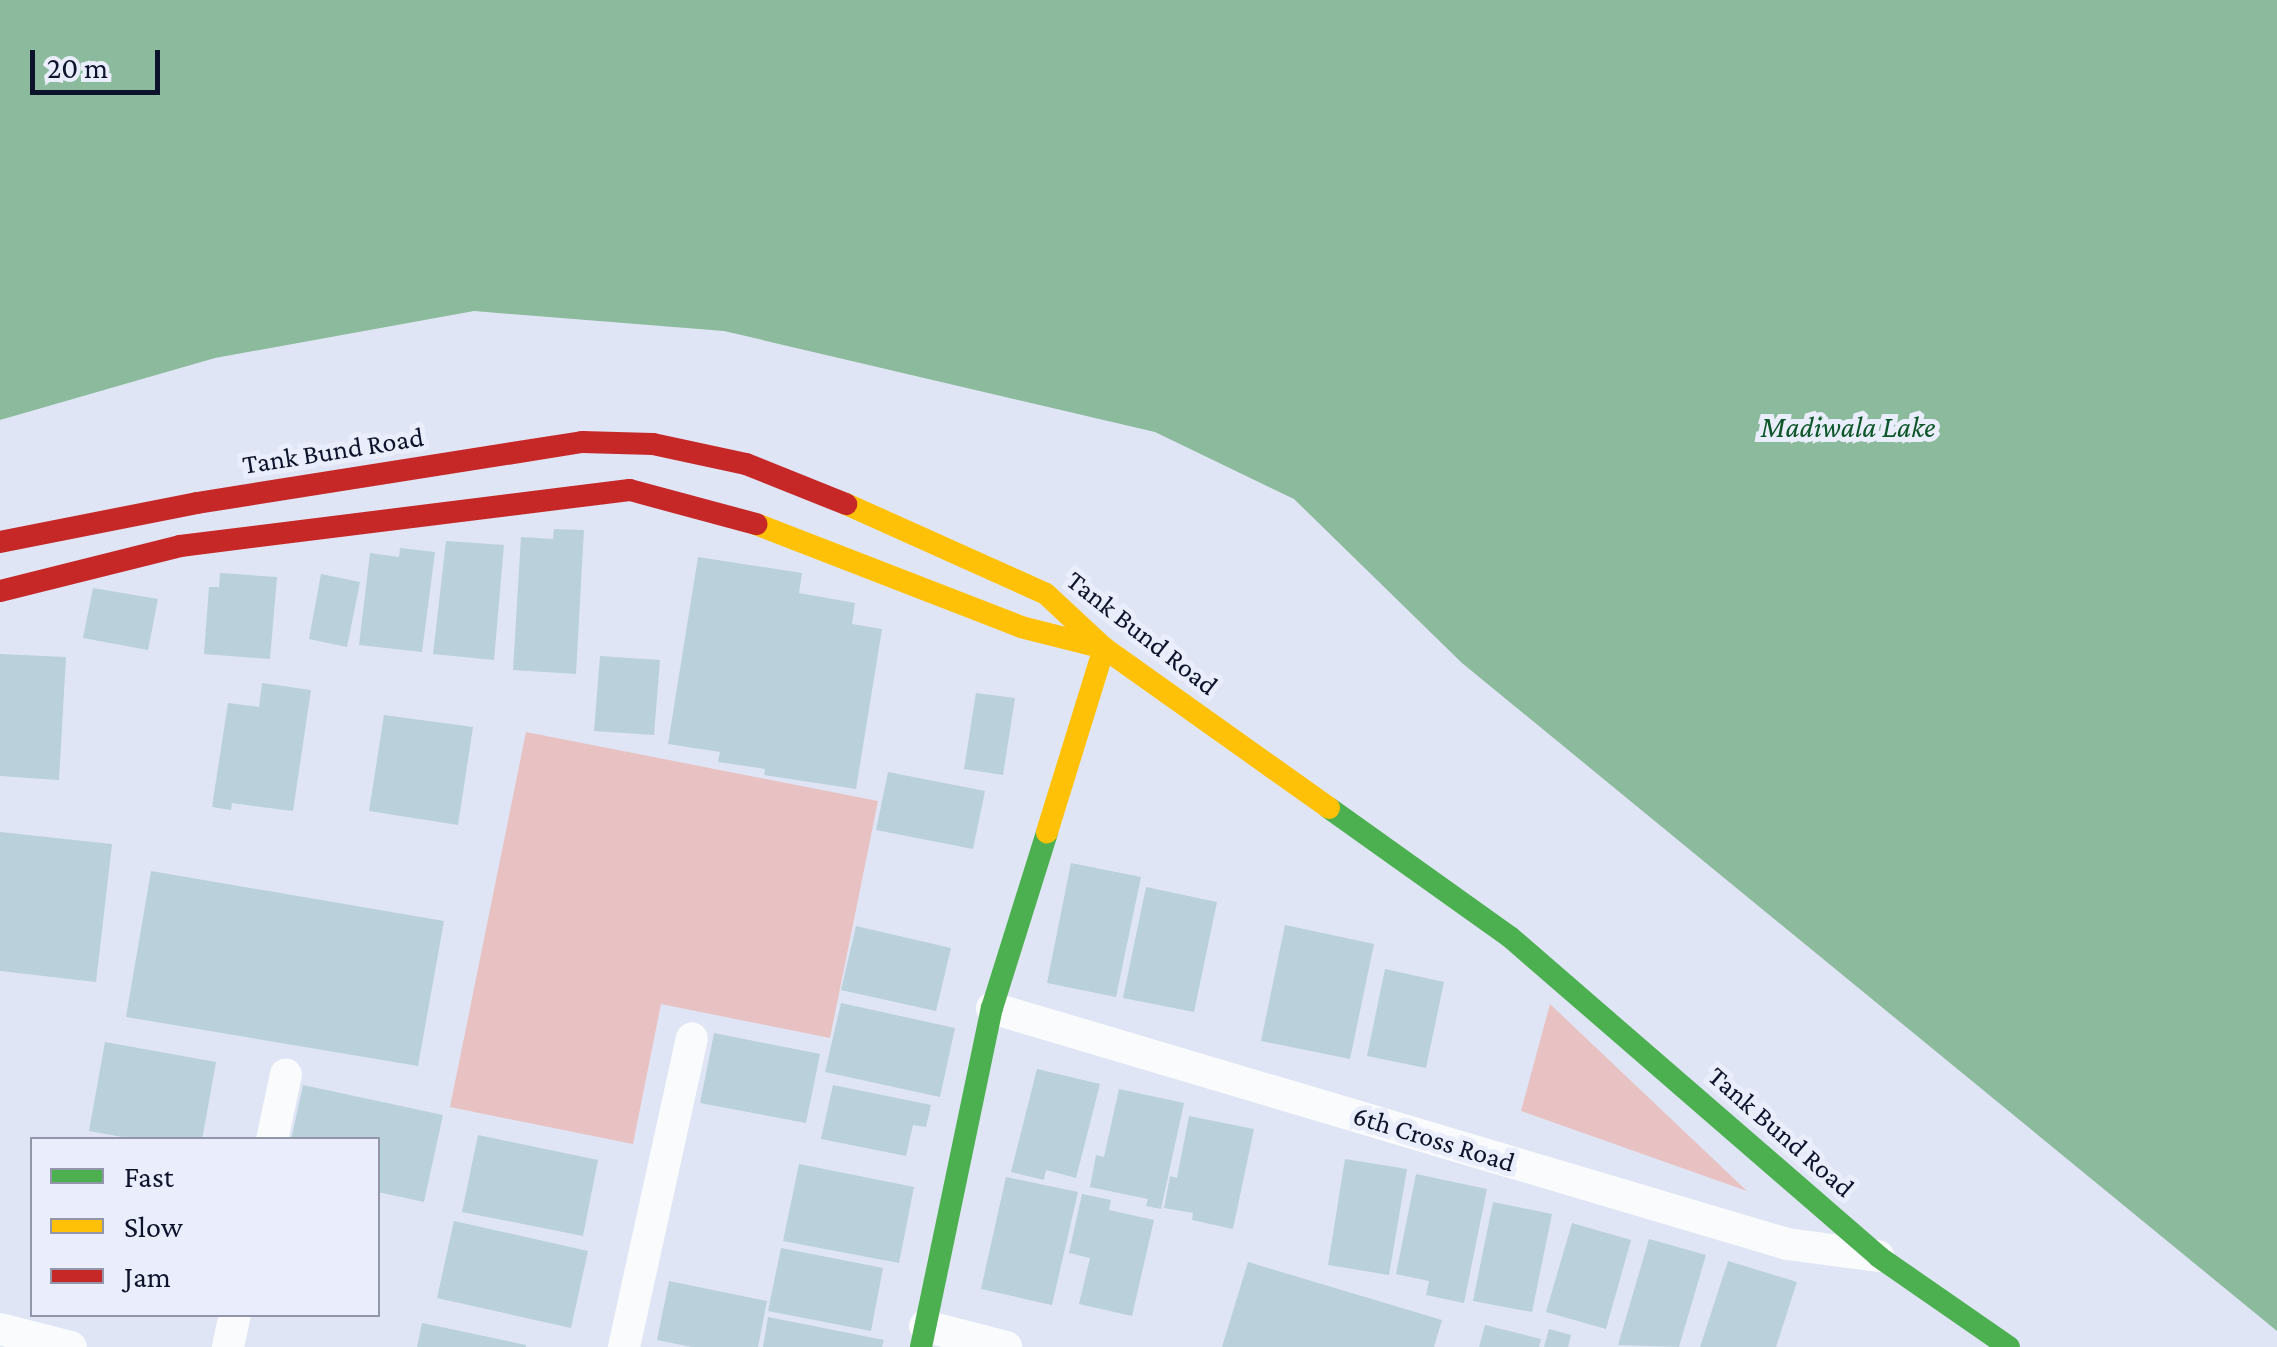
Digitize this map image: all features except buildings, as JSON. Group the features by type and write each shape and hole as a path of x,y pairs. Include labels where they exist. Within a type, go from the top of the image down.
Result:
{"main road":[{"name":"Tank Bund Road","path":"0,542 197,504 582,442 653,444 746,464 867,512 1046,594 1104,648 1510,937 1880,1256 2008,1347"},
{"path":"0,591 180,546 630,490 782,532 1021,626 1104,648 992,1008 923,1336"}],"street":[{"name":"6th Cross Road","path":"992,1008 1787,1244 1880,1256"},
{"path":"624,1347 692,1038"},
{"path":"273,1137 286,1074"},
{"path":"228,1347 234,1317"},
{"path":"0,1329 71,1347"},
{"path":"923,1336 1006,1347"}],"shaded area":[{"path":"526,732 878,801 830,1038 661,1004 633,1144 450,1107"},
{"path":"1550,1004 1747,1191 1521,1111"}],"water":[{"name":"Madiwala Lake","path":"0,0 2277,0 2277,1331 1462,663 1294,499 1155,432 724,331 474,311 215,358 0,420"}],"traffic: fast":[{"path":"1329,808 1510,937 1879,1257 2009,1347"},
{"path":"921,1347 992,1008 1047,832"}],"traffic: slow":[{"path":"846,504 1046,594 1104,648 1329,808"},
{"path":"756,524 1021,627 1104,648 1047,832"}],"traffic: jam":[{"path":"0,542 197,503 582,442 653,444 746,464 846,504"},
{"path":"0,591 180,546 630,490 756,524"}]}
